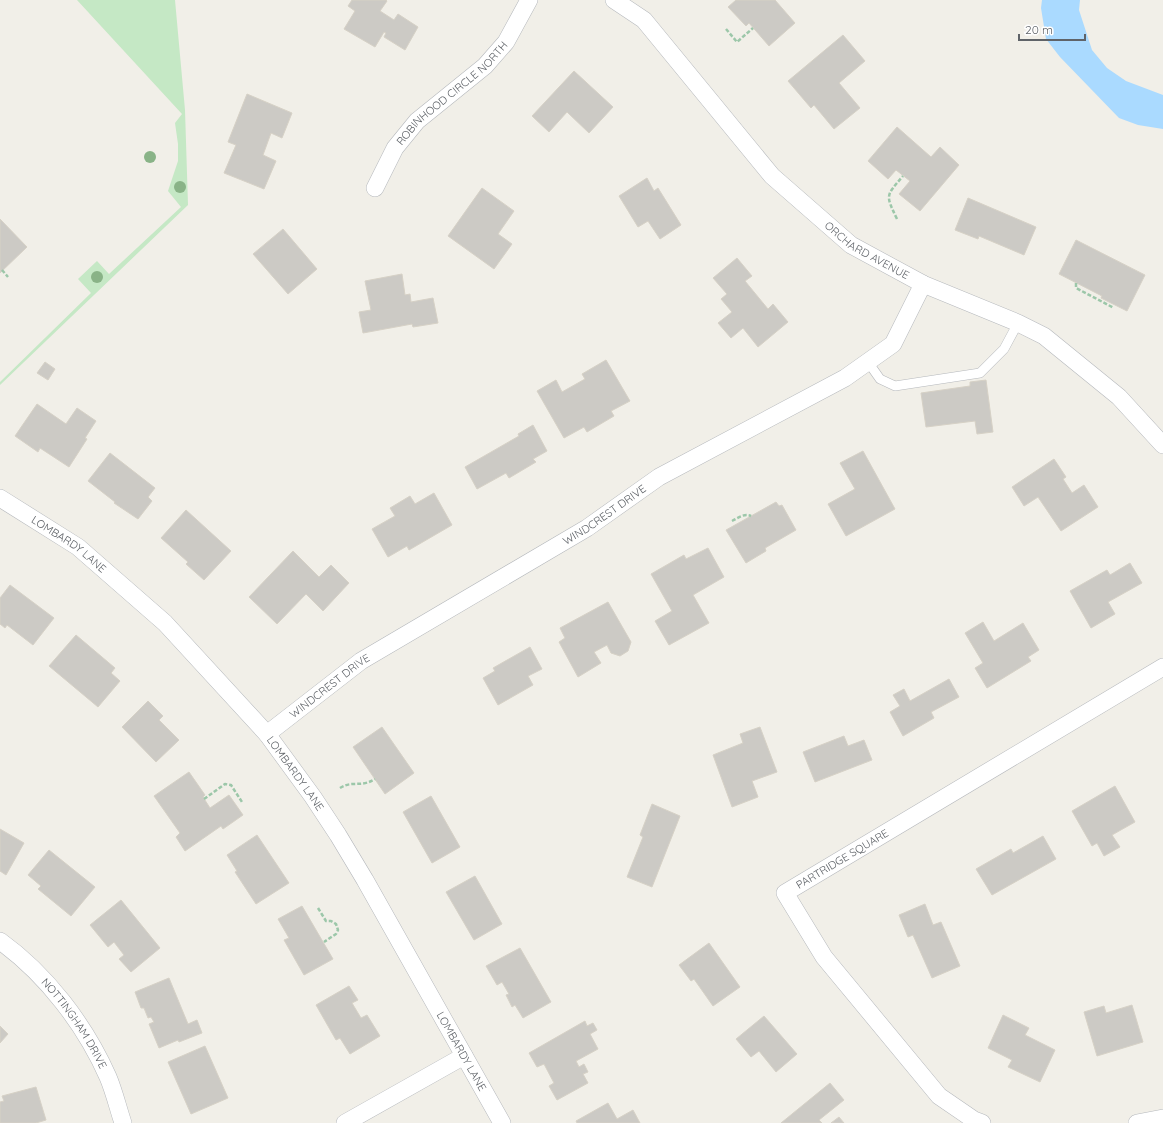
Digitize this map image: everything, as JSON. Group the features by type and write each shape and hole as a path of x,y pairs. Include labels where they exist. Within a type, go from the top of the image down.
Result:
{"street":[{"name":"ROBINHOOD CIRCLE NORTH","path":"375,188 395,148 418,121 485,66 506,42 529,0"},
{"name":"ORCHARD AVENUE","path":"614,0 644,20 772,176 851,245 923,284 1018,323 1044,336 1120,397 1163,445"},
{"name":"WINDCREST DRIVE","path":"267,734 361,661 587,528 659,478 845,378 893,344 923,284"},
{"name":"LOMBARDY LANE","path":"0,498 78,547 165,623 267,734 313,797 338,835 502,1123"},
{"name":"PARTRIDGE SQUARE","path":"982,1123 974,1120 939,1096 824,957 785,893 1163,667"},
{"name":"NOTTINGHAM DRIVE","path":"0,941 25,961 43,980 62,1001 81,1027 108,1078 123,1123"},
{"path":"346,1123 464,1056"},
{"path":"1137,1123 1163,1118"}],"lane":[{"path":"868,362 880,380 895,386 980,373 1004,349 1018,323"}],"path":[{"path":"726,28 737,42 753,28"},
{"path":"896,219 888,201 890,192 903,176"},
{"path":"2,270 8,277"},
{"path":"1076,283 1076,288 1114,308"},
{"path":"732,521 743,515 751,516"},
{"path":"340,788 346,784 364,784 375,779"},
{"path":"204,799 226,784 231,785 242,802"},
{"path":"318,908 326,921 336,924 338,930 336,934 324,942"}],"green space":[{"path":"77,0 175,0 185,110 188,205 0,385 0,382 91,293 78,279 97,261 109,274 181,207 168,191 178,161 178,144 175,123 182,114"}],"water":[{"path":"1042,0 1080,0 1079,10 1092,50 1107,68 1126,81 1163,95 1163,129 1138,125 1119,118 1060,57 1046,39 1041,8"}],"building":[{"path":"352,0 386,0 387,1 380,11 394,20 398,14 418,27 405,50 384,37 386,33 384,32 375,47 344,29 355,11 348,6"},
{"path":"736,0 775,0 795,23 769,46 749,23 746,26 728,7"},
{"path":"843,35 865,61 839,83 860,108 834,129 814,105 811,108 788,81"},
{"path":"574,71 613,107 589,133 567,112 549,132 532,116"},
{"path":"247,94 292,113 282,138 271,133 263,155 276,161 264,189 224,173 236,145 228,142"},
{"path":"897,127 931,157 940,147 959,165 920,211 899,194 910,181 896,170 888,179 868,161"},
{"path":"647,178 654,191 658,188 681,225 660,239 648,221 638,227 619,196"},
{"path":"482,188 514,211 498,234 512,244 494,269 448,236"},
{"path":"968,198 1036,227 1024,255 979,236 978,239 955,230"},
{"path":"0,219 27,247 0,273"},
{"path":"283,229 317,269 288,294 253,254"},
{"path":"1076,240 1145,275 1127,311 1101,298 1102,296 1059,274"},
{"path":"737,258 752,276 745,281 768,309 773,304 788,322 758,347 743,328 731,338 718,323 732,312 721,299 727,294 713,278"},
{"path":"402,274 405,295 410,294 411,302 433,298 438,323 413,327 412,324 363,333 359,312 371,310 365,281"},
{"path":"606,360 630,401 611,411 614,416 587,432 584,427 564,438 537,391 556,380 562,392 585,379 582,374"},
{"path":"45,362 55,369 48,380 37,373"},
{"path":"986,380 993,432 977,434 975,421 926,427 921,393 970,386 970,382"},
{"path":"37,404 66,424 77,408 96,421 85,438 87,439 69,467 40,448 38,452 15,436"},
{"path":"533,425 547,451 533,459 536,462 509,478 506,473 477,489 465,467 519,436 518,434"},
{"path":"863,451 895,509 846,536 828,504 855,489 840,463"},
{"path":"110,453 155,488 148,497 152,501 138,519 114,503 115,502 88,481"},
{"path":"1054,459 1066,477 1063,479 1072,493 1084,485 1098,507 1061,531 1038,497 1024,506 1012,487"},
{"path":"434,493 452,525 409,550 407,546 388,557 372,529 395,516 390,508 410,496 415,504"},
{"path":"776,502 779,506 782,505 796,530 765,548 766,551 746,563 726,530"},
{"path":"186,510 231,551 204,580 186,564 188,562 161,538"},
{"path":"708,548 724,577 693,595 709,623 669,645 655,621 672,611 651,574 684,555 686,559"},
{"path":"293,551 319,577 331,565 349,583 323,611 306,594 277,624 249,597"},
{"path":"1130,563 1142,583 1108,602 1115,614 1091,628 1070,591 1107,570 1110,575"},
{"path":"10,585 54,618 33,645 7,625 5,628 0,624 0,598"},
{"path":"608,602 631,642 628,651 620,656 611,653 607,645 594,652 601,663 578,677 559,642 565,638 560,628"},
{"path":"983,622 994,641 1023,623 1039,650 1028,657 1031,661 987,688 975,668 983,663 965,633"},
{"path":"76,635 115,668 111,673 120,681 98,707 49,666"},
{"path":"530,647 542,669 528,676 533,685 498,705 483,678 495,671 493,668"},
{"path":"949,679 959,697 931,712 934,718 903,736 890,712 900,706 893,695 904,689 910,701"},
{"path":"148,701 163,716 159,720 179,740 156,762 122,727"},
{"path":"382,727 414,773 385,794 353,747"},
{"path":"760,727 777,772 752,781 758,797 732,807 713,755 743,743 740,734"},
{"path":"844,736 848,746 864,740 872,760 815,782 803,752"},
{"path":"189,772 205,795 203,797 210,808 229,795 243,815 223,829 221,826 185,851 176,837 180,833 154,796"},
{"path":"1115,786 1135,822 1112,835 1120,847 1104,856 1097,843 1092,846 1072,811"},
{"path":"431,796 460,847 432,863 403,812"},
{"path":"652,804 680,816 652,887 627,877 643,837 640,835"},
{"path":"0,829 24,843 6,875 0,871"},
{"path":"257,835 289,883 256,904 235,872 237,871 227,855"},
{"path":"1043,836 1056,859 992,895 976,869 1011,849 1013,853"},
{"path":"49,850 95,887 71,916 38,889 41,886 28,875"},
{"path":"475,876 502,924 474,940 446,892"},
{"path":"121,900 160,948 131,972 119,959 124,955 114,942 108,947 90,925"},
{"path":"925,904 933,925 941,922 960,966 932,978 913,935 908,937 899,915"},
{"path":"302,906 333,959 304,975 284,940 289,938 278,919"},
{"path":"709,943 740,987 713,1006 694,979 691,981 679,965"},
{"path":"520,948 551,1002 523,1018 515,1005 512,1007 506,995 509,994 502,982 497,985 486,966"},
{"path":"169,978 188,1024 197,1020 202,1033 179,1042 178,1040 159,1048 149,1024 154,1022 151,1017 148,1018 144,1008 141,1008 135,992"},
{"path":"349,986 358,1000 352,1003 361,1018 367,1015 380,1036 350,1054 340,1038 336,1040 316,1005"},
{"path":"1132,1005 1143,1042 1097,1056 1084,1012 1104,1006 1106,1013"},
{"path":"1003,1015 1029,1028 1025,1035 1055,1050 1040,1082 1008,1067 1012,1060 988,1048"},
{"path":"764,1016 797,1054 776,1072 759,1051 751,1057 736,1039"},
{"path":"585,1021 587,1026 593,1023 597,1030 590,1034 598,1049 576,1061 579,1067 584,1064 588,1072 583,1074 588,1083 557,1100 549,1086 554,1083 544,1064 537,1067 529,1053"},
{"path":"0,1026 8,1034 0,1043"},
{"path":"205,1046 228,1098 191,1114 168,1062"},
{"path":"830,1083 844,1100 819,1120 822,1123 781,1123"},
{"path":"36,1087 46,1120 36,1123 0,1123 0,1102 4,1101 2,1096"},
{"path":"608,1103 617,1119 633,1110 640,1123 577,1123 576,1121"},
{"path":"839,1117 844,1123 831,1123"}]}
